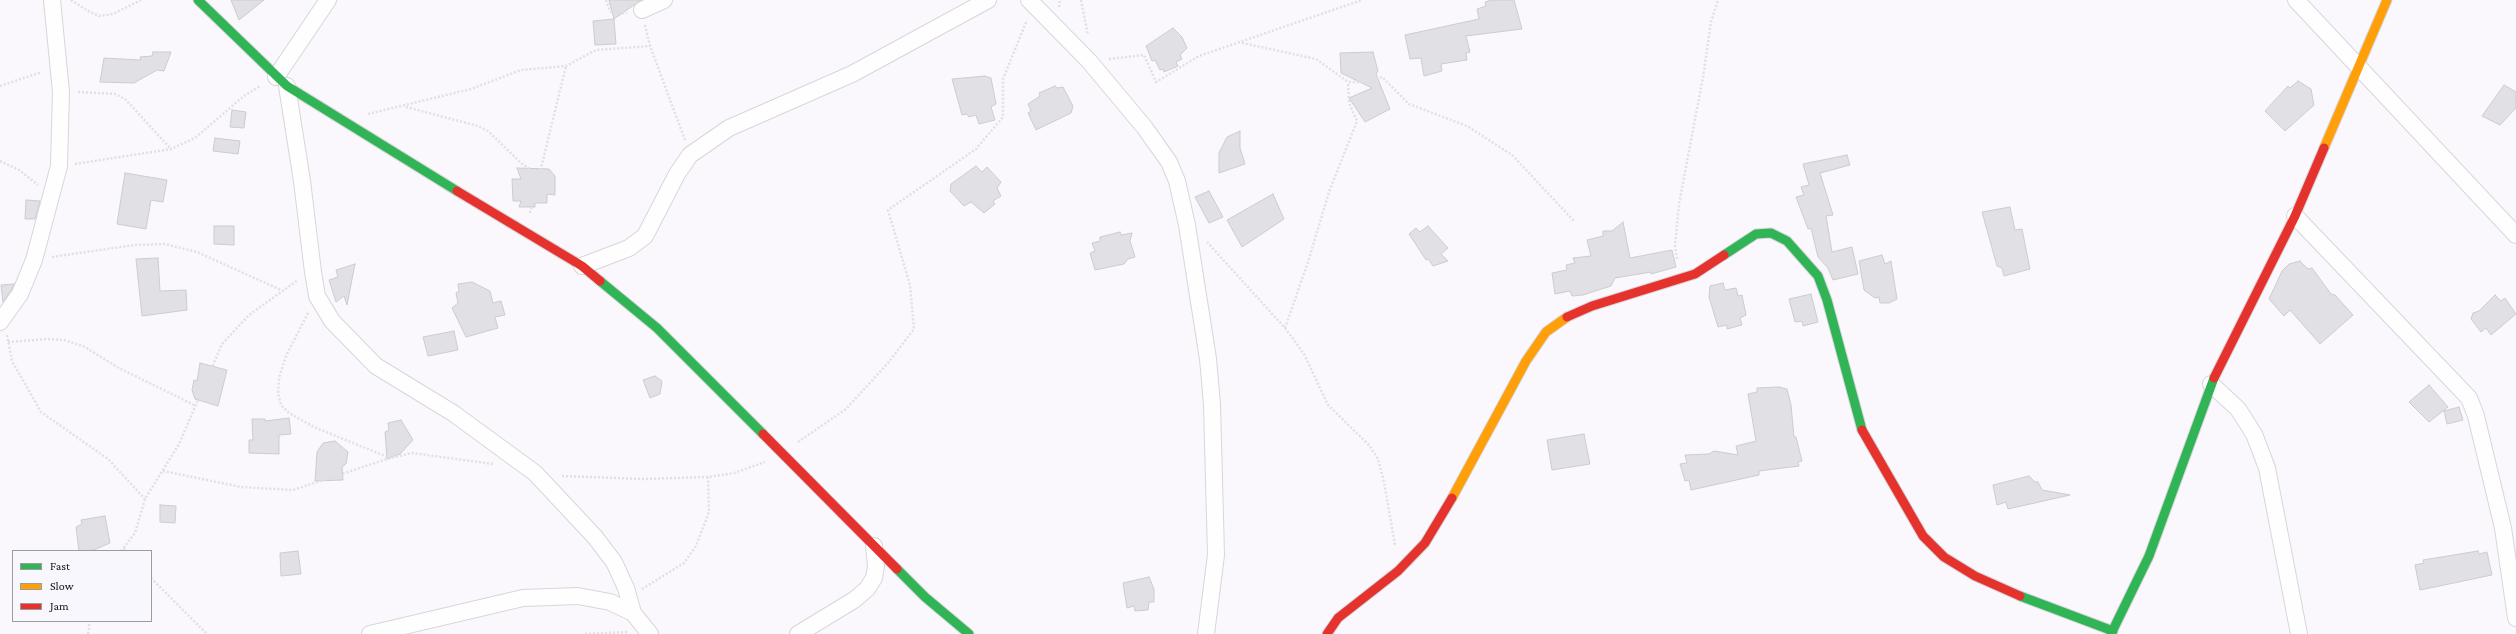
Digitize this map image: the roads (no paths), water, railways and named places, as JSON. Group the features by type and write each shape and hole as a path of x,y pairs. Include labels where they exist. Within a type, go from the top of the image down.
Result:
{"street":[{"path":"3,319 20,294 34,260 59,166 61,92 60,66 52,0"},
{"path":"198,0 282,82 340,120 582,266 657,328 783,452 925,597 969,634"},
{"path":"328,0 282,82 302,181 313,272 318,296 332,321 376,366 453,413 535,473 595,536 621,574 632,613"},
{"path":"642,10 664,0"},
{"path":"582,266 629,248 645,236 677,174 690,155 728,128 852,74 988,0"},
{"path":"2296,0 2359,66 2486,205 2516,235"},
{"path":"1327,634 1338,618 1357,601 1398,571 1425,543 1460,486 1526,361 1546,332 1563,318 1680,277 1695,274 1756,234 1770,233 1787,241 1818,276 1827,300 1852,398 1863,432 1923,536 1944,557 1975,576 2021,597 2112,633 2149,556 2211,384 2295,216 2387,0"},
{"path":"1031,2 1089,61 1145,128 1169,162 1177,182 1187,225 1208,359 1212,404 1216,555 1206,634"},
{"path":"2295,216 2469,398 2476,416 2503,528 2516,618"},
{"path":"2211,384 2238,409 2254,434 2267,468 2299,634"},
{"path":"798,634 854,600 867,589 874,578 876,566 874,546"},
{"path":"370,634 523,598 578,596 610,602 632,613 649,633"}]}
